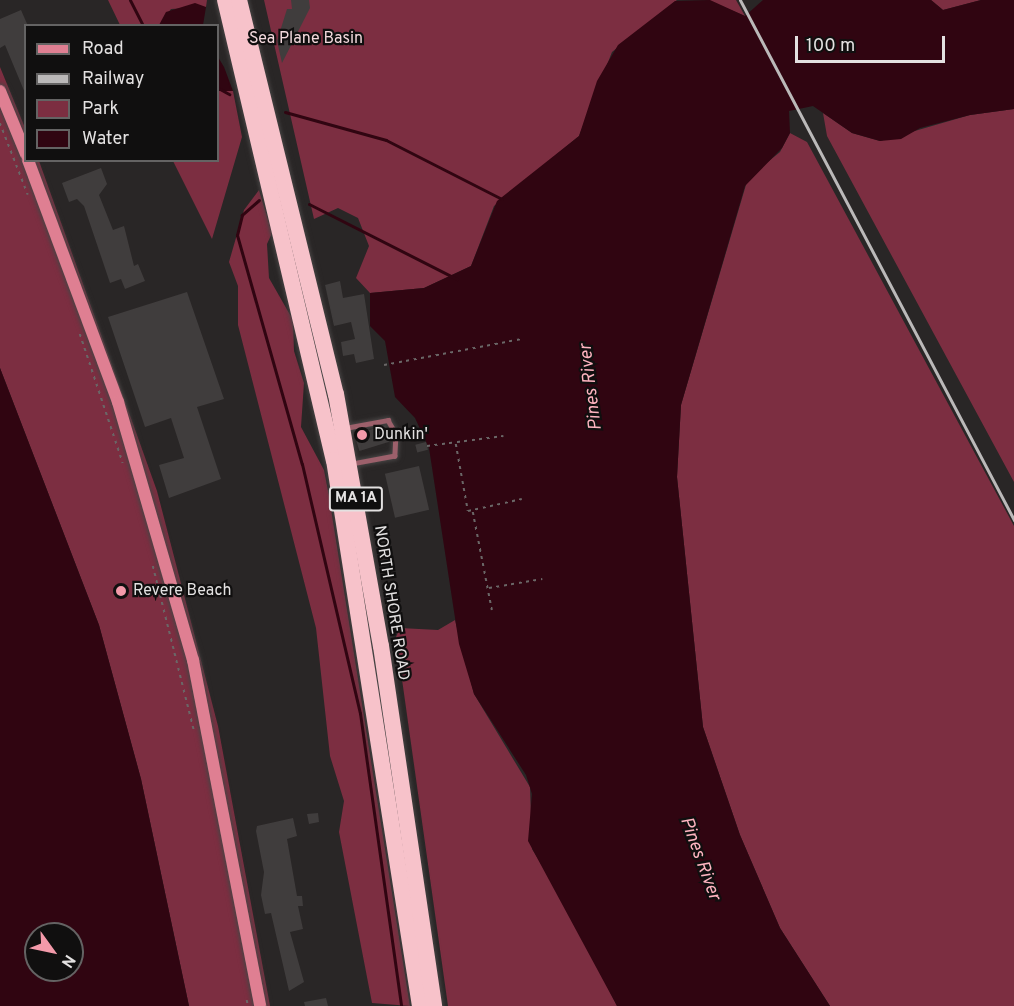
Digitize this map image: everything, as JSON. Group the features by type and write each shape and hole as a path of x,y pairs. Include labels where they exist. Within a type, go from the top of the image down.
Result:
{"highway":[{"name":"NORTH SHORE ROAD","path":"225,0 334,460 420,1006"},
{"name":"NORTH SHORE ROAD","path":"239,0 343,429 434,1006"}],"main road":[{"path":"0,91 24,149"},
{"path":"29,162 118,402 193,660 260,1006"}],"lane":[{"path":"343,429 388,420 398,447 395,456 349,465"}],"path":[{"path":"0,123 32,203"},
{"path":"79,331 127,474"},
{"path":"384,365 522,339"},
{"path":"427,446 503,436"},
{"path":"456,444 468,511 522,499"},
{"path":"472,511 492,610"},
{"path":"152,562 197,742"},
{"path":"488,588 542,579"},
{"path":"246,994 248,1006"}],"green space":[{"path":"108,0 207,0 206,7 171,9 160,24 120,24"},
{"name":"Sea Plane Basin","path":"264,0 677,0 612,52 579,136 494,206 471,266 424,288 370,293 356,278 369,246 358,218 338,208 314,219"},
{"path":"707,0 736,0 745,16"},
{"path":"931,0 981,0 943,10"},
{"name":"Revere Beach","path":"0,67 24,126 24,162 39,162 157,491 218,726 270,1006 189,1006 141,779 99,625 0,368"},
{"path":"219,91 233,91 242,137 212,239 174,162 219,162"},
{"path":"1014,109 1014,482 827,136 823,113 852,133 880,141 970,115"},
{"path":"790,133 807,142 1014,526 1014,1006 830,1006 780,928 740,835 703,727 677,477 681,405 748,178 780,152"},
{"path":"259,190 272,233 267,244 269,278 293,320 294,351 304,383 301,427 324,470 329,496 410,1006 372,1003 339,832 344,801 330,756 316,628 238,325 238,286 229,262 244,210"},
{"path":"455,620 474,694 530,787 532,849 573,916 617,1006 448,1006 396,637 400,628 438,630"}],"water":[{"name":"Pines River","path":"710,0 745,16 763,0 931,0 943,10 981,0 1014,0 1014,109 970,115 920,128 901,139 880,141 852,133 813,106 789,111 790,133 782,148 745,186 681,405 677,477 703,727 740,835 780,928 830,1006 617,1006 528,841 532,794 526,775 474,694 459,644 429,448 415,418 395,397 385,341 370,326 370,293 424,288 471,266 497,201 579,136 597,81 618,45 675,1"},
{"path":"195,3 206,7 203,24 160,24 166,12"},
{"path":"219,59 224,67 233,91 219,91"},
{"path":"0,368 99,625 141,779 189,1006 0,1006"}],"building":[{"path":"291,0 309,0 310,8 282,63 277,41 287,9 292,9"},
{"path":"21,10 27,24 24,24 24,91 5,45 0,48 0,19"},
{"path":"101,168 107,184 99,195 113,230 124,226 134,266 138,264 145,281 125,289 121,279 110,283 84,206 77,199 69,202 62,183"},
{"path":"340,281 343,298 364,294 374,359 356,363 354,354 343,356 341,342 355,339 351,322 334,326 325,285"},
{"path":"187,292 224,399 197,407 221,479 169,498 159,465 184,458 171,418 145,427 108,317"},
{"path":"386,425 391,441 359,451 354,435"},
{"path":"426,442 428,450 417,452 415,445"},
{"path":"419,466 429,510 395,518 385,474"},
{"path":"318,813 319,822 309,824 307,814"},
{"path":"293,818 297,836 287,839 297,896 302,896 303,906 298,906 303,929 290,932 304,982 289,991 271,913 265,914 261,895 264,872 256,831 257,826"},
{"path":"326,998 328,1006 305,1006 304,1002"}],"waterway":[{"path":"130,0 142,24"},
{"path":"219,89 229,94"},
{"path":"285,112 386,140 502,199"},
{"path":"259,200 242,215 237,235 302,464 360,713 401,1006"},
{"path":"309,204 457,279"}],"railway":[{"path":"740,0 1014,520"}],"place":[{"name":"Dunkin'","path":"362,435"},
{"name":"Revere Beach","path":"121,591"}]}
